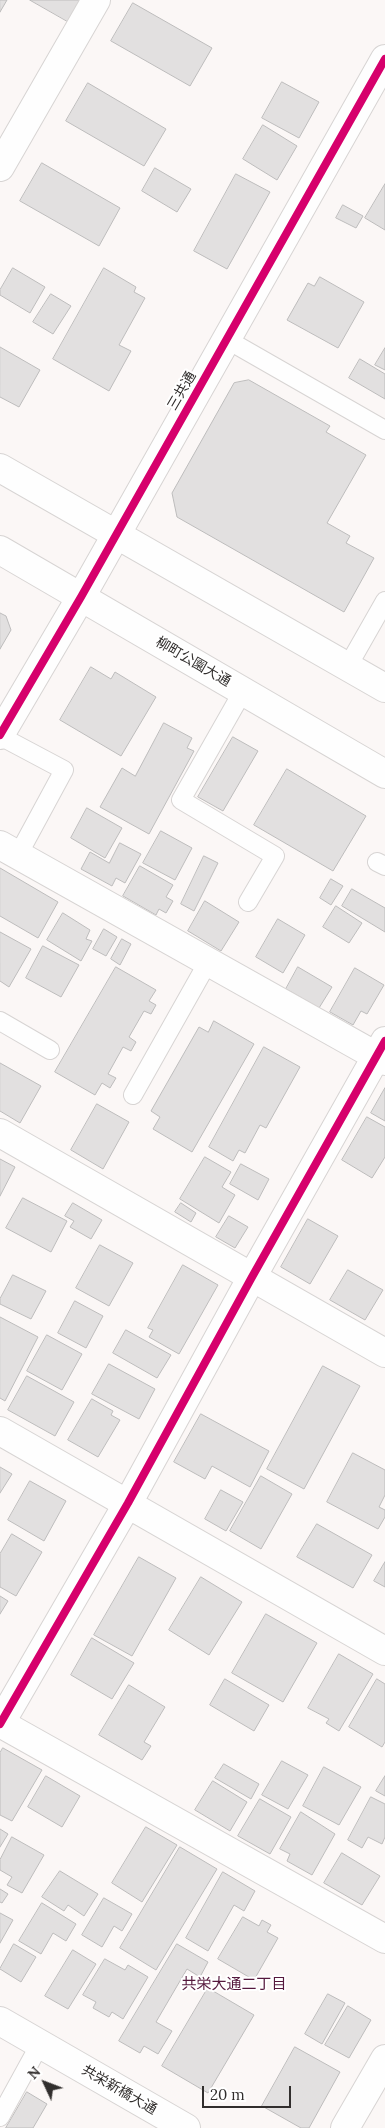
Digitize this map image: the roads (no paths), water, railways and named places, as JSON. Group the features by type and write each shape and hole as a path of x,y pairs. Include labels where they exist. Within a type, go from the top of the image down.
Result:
{"street":[{"path":"0,167 96,0"},
{"name":"三共通","path":"0,735 81,597 385,59"},
{"path":"0,468 385,688"},
{"name":"柳町公園大通","path":"0,550 385,774"},
{"path":"9,850 208,962 382,1053 252,1277 128,1503 0,1724 385,1940"},
{"path":"0,1133 385,1353"},
{"path":"0,1431 385,1651"},
{"name":"共栄新橋大通","path":"0,2021 186,2128"},
{"path":"345,2128 385,2059"}],"lane":[{"path":"226,340 385,430"},
{"path":"348,666 385,601"},
{"path":"243,691 181,800 275,856 248,902"},
{"path":"0,735 64,770 9,850"},
{"path":"133,1095 208,962"},
{"path":"0,1021 50,1050"},
{"path":"0,2117 40,2044"}],"district":[{"name":"共栄大通二丁目","path":"234,1985"}]}
